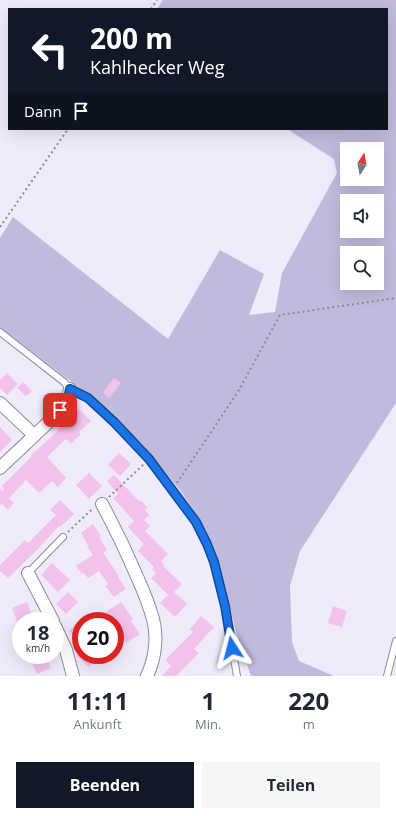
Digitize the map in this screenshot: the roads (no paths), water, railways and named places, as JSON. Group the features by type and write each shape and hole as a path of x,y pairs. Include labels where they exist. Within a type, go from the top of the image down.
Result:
{"street":[{"path":"0,468 67,403 70,389"},
{"path":"0,403 34,435"},
{"path":"102,504 129,557 153,620 155,645 153,660 147,676"},
{"path":"28,573 48,612"},
{"path":"64,646 73,676"}],"lane":[{"path":"0,332 64,382 70,389 88,398 114,422 149,459 196,522 214,562 225,606 237,676"},
{"path":"28,573 63,537"},
{"path":"386,676 396,641"}]}
